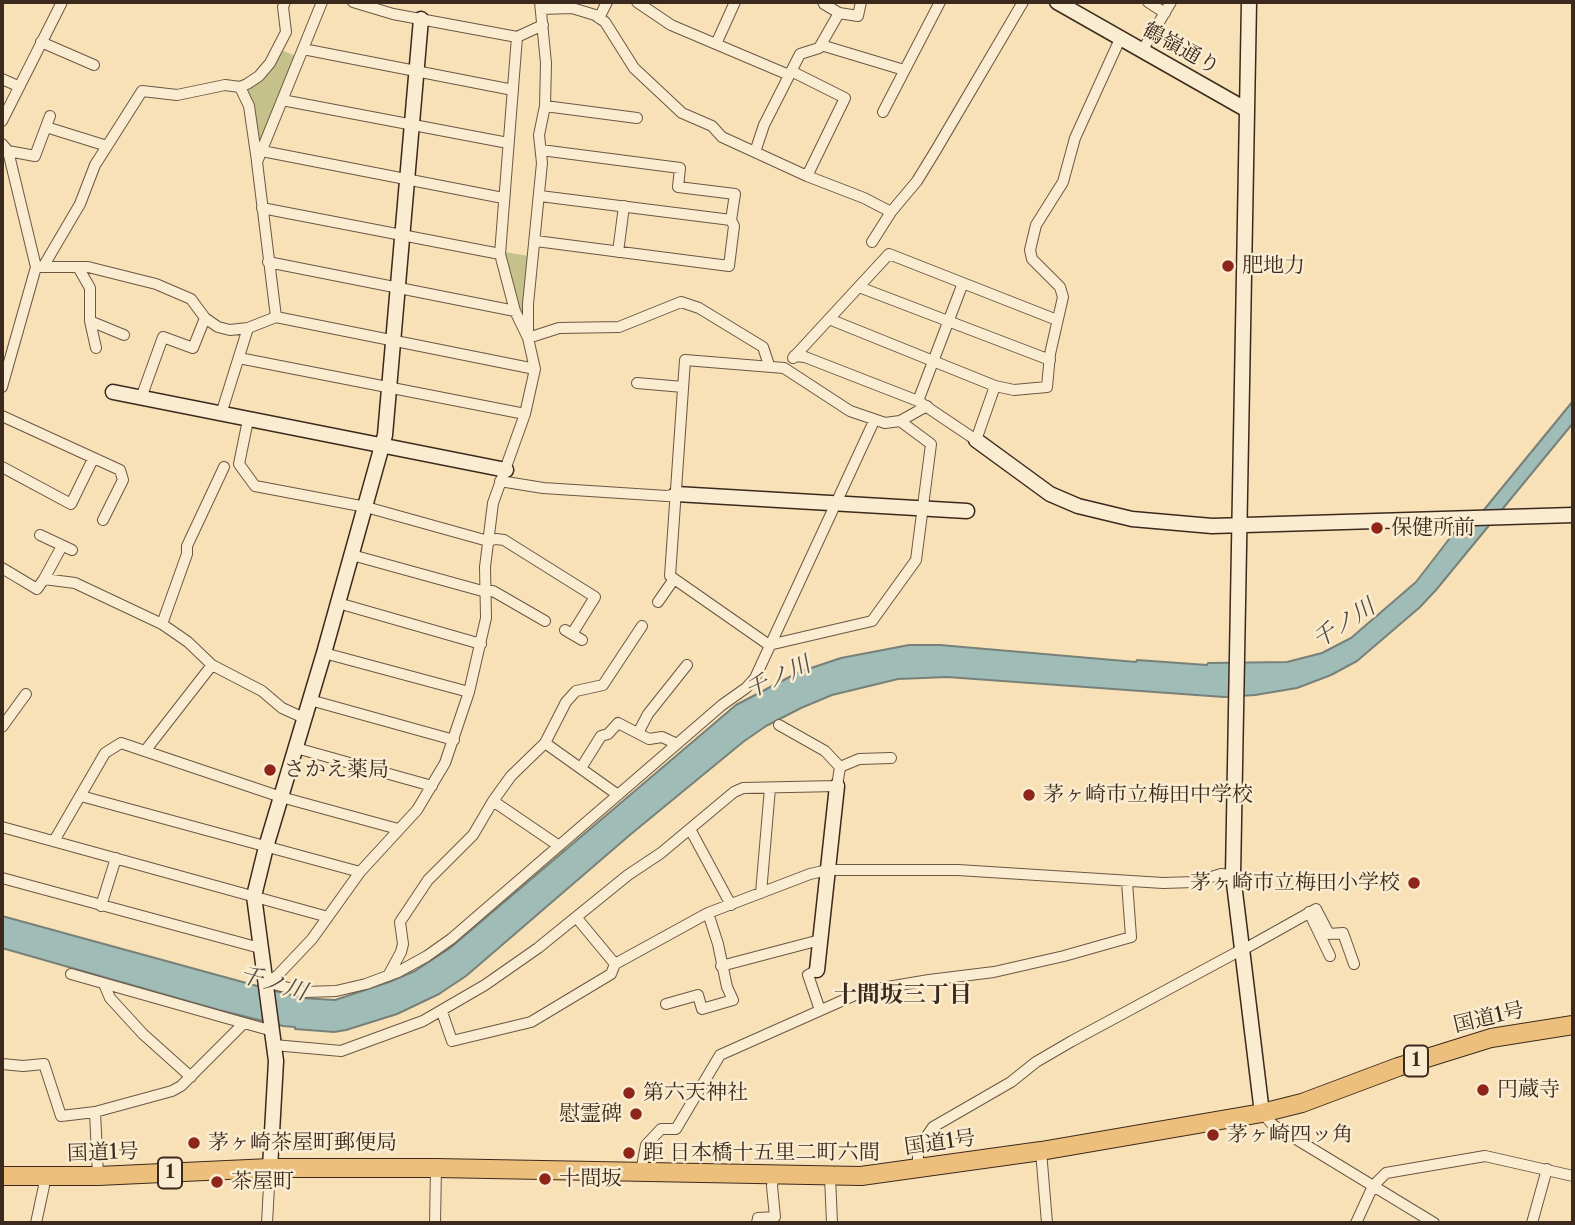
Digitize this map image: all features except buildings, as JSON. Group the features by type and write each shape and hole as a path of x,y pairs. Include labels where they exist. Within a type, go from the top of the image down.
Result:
{"highway":[{"name":"国道1号","path":"2,1176 98,1176 270,1168 436,1168 861,1176 1041,1151 1262,1113 1302,1103 1398,1067 1491,1038 1573,1025"}],"street":[{"path":"2,121 62,2"},
{"path":"2,387 40,267 80,204 96,165 142,91 177,95 225,85 240,87 259,76 270,63 286,32 283,7 285,2"},
{"path":"257,162 322,2"},
{"path":"353,2 421,19 517,37 543,25"},
{"path":"393,13 396,2"},
{"path":"599,18 607,2"},
{"path":"637,2 671,25 845,98 807,176"},
{"path":"716,44 735,2"},
{"path":"823,2 839,13 858,16 861,2"},
{"path":"883,111 940,2"},
{"path":"872,242 931,159 1023,2"},
{"name":"鶴嶺通り","path":"1057,2 1247,110"},
{"path":"1148,2 1165,13"},
{"path":"1142,51 1171,2"},
{"path":"1249,2 1233,875 1262,1113 1273,1125 1434,1223"},
{"path":"265,982 277,976 328,917 360,872 417,810 445,763 469,692 486,618 488,541 493,503 524,414 535,369 528,338 528,304 540,196 539,135 545,106 546,63 540,5 562,5 605,22 634,68 682,113 712,126 722,137 891,212"},
{"path":"821,46 839,13"},
{"path":"267,1223 277,1077 254,896 383,446 404,236 421,19"},
{"path":"517,37 500,254 515,311 528,338"},
{"path":"829,319 995,386 1014,390 1047,387 1063,297 1060,287 1032,258 1031,242 1036,225 1063,182 1075,138 1120,39"},
{"path":"41,42 94,65"},
{"path":"755,152 764,125 800,54 821,46 904,70"},
{"path":"303,49 513,90"},
{"path":"2,79 18,86"},
{"path":"240,87 249,106 276,317"},
{"path":"282,100 508,143"},
{"path":"545,106 637,118"},
{"path":"5,148 35,156 50,116"},
{"path":"46,127 107,146"},
{"path":"5,148 40,267"},
{"path":"536,241 729,266 734,226 731,220 735,194 678,187 680,168 541,150"},
{"path":"262,151 503,198"},
{"path":"540,196 731,220"},
{"path":"618,252 624,206"},
{"path":"262,208 500,254"},
{"path":"784,368 890,254 1057,320"},
{"path":"268,262 515,311"},
{"path":"40,267 78,267 135,278 179,292 191,299 205,318 218,327 230,330 248,328 276,317 535,369"},
{"path":"78,267 90,288 90,321 96,348"},
{"path":"900,421 931,444 916,560 872,621 769,645 670,576 685,360 784,368 831,400 874,421 900,421 922,403 933,361 963,283"},
{"path":"859,286 1050,360"},
{"path":"528,338 559,328 619,327 681,302 699,308 763,347 769,365"},
{"path":"141,398 163,337 193,348 205,318"},
{"path":"90,321 124,335"},
{"path":"221,414 248,328"},
{"path":"794,356 806,357 922,403 1050,494 1078,506 1132,519 1212,526 1573,515"},
{"path":"239,358 524,414"},
{"path":"637,383 683,387"},
{"path":"976,440 995,386"},
{"path":"113,392 383,446 543,488 967,512"},
{"path":"2,416 120,470 122,480 103,520"},
{"path":"248,420 239,464 255,486 366,507 488,541 496,538 504,540 595,597 573,634"},
{"path":"265,982 305,992 336,991 387,976 427,956 451,939 746,688 755,678 874,421"},
{"path":"2,467 71,504 93,459"},
{"path":"162,624 187,554 187,545 224,467"},
{"path":"40,535 72,551"},
{"path":"2,568 37,589 62,546"},
{"path":"352,555 494,592 545,621"},
{"path":"44,579 75,583 162,624 188,642 212,665 262,691 282,708 304,718"},
{"path":"658,602 674,579"},
{"path":"338,603 481,644"},
{"path":"387,976 403,944 400,922 428,880 473,835 493,801 519,767 545,743 566,702 576,691 603,685 642,626"},
{"path":"324,653 469,692"},
{"path":"145,751 212,665"},
{"path":"638,733 648,715 687,665"},
{"path":"2,727 26,694"},
{"path":"310,700 454,740"},
{"path":"581,768 601,736 608,734 618,723 649,739 662,737 677,744"},
{"path":"779,725 825,751 840,767"},
{"path":"54,841 105,753 121,743 281,797 398,829"},
{"path":"545,743 618,795"},
{"path":"296,748 432,786"},
{"path":"840,767 859,758 891,758"},
{"path":"820,1010 807,975 817,970 840,767"},
{"path":"71,974 244,1023 273,1038 341,1051 350,1050 442,1012 538,948 628,875 661,853 734,792 743,788 836,786"},
{"path":"761,892 770,788"},
{"path":"81,796 360,872"},
{"path":"493,801 559,846"},
{"path":"2,827 328,917"},
{"path":"690,829 731,905"},
{"path":"102,906 116,858"},
{"path":"442,1012 452,1041 531,1022 611,974 615,964 708,913 810,874 828,870 958,870 1127,882 1195,882 1221,874 1233,875"},
{"path":"2,878 260,948"},
{"path":"641,1172 646,1145 661,1129 676,1129 720,1055 864,991 994,972 1131,937 1127,882"},
{"path":"918,1170 918,1154 933,1127 1011,1082 1036,1062 1072,1041 1309,912 1316,909 1329,934 1343,933 1354,964"},
{"path":"1309,912 1330,956"},
{"path":"666,1004 698,995 702,1009 733,1000 721,967 718,944 708,913"},
{"path":"576,917 615,964"},
{"path":"721,967 820,940"},
{"path":"104,984 110,998 143,1034 191,1077"},
{"path":"2,1064 44,1064 61,1116 95,1112 172,1091 191,1077 244,1023"},
{"path":"95,1112 98,1176"},
{"path":"1041,1151 1047,1223"},
{"path":"1356,1223 1373,1186 1386,1173 1477,1156 1573,1176"},
{"path":"435,1223 436,1168"},
{"path":"1532,1223 1547,1169"},
{"path":"757,1223 758,1218 775,1217 772,1186 774,1174"},
{"path":"830,1176 832,1223"},
{"path":"36,1223 44,1186 42,1177"}],"shaded area":[{"path":"281,50 296,56 258,152 246,88"},
{"path":"505,252 529,256 523,319"}],"water":[{"path":"1573,401 1573,423 1436,590 1357,661 1331,675 1297,688 1224,697 947,677 898,679 832,695 766,726 743,742 466,976 439,994 397,1014 334,1032 295,1029 2,948 2,916 301,998 335,1000 389,982 415,971 450,948 736,705 799,672 841,658 909,645 1207,665 1287,662 1322,653 1351,638 1416,582 1470,512 1483,511"}],"place":[{"name":"肥地力","path":"1228,266"},
{"name":"保健所前","path":"1377,528"},
{"name":"さかえ薬局","path":"270,770"},
{"name":"茅ヶ崎市立梅田中学校","path":"1029,795"},
{"name":"茅ヶ崎市立梅田小学校","path":"1414,883"},
{"name":"円蔵寺","path":"1483,1090"},
{"name":"第六天神社","path":"629,1093"},
{"name":"慰霊碑","path":"636,1114"},
{"name":"茅ヶ崎四ッ角","path":"1213,1135"},
{"name":"茅ヶ崎茶屋町郵便局","path":"194,1143"},
{"name":"距 日本橋十五里二町六間","path":"629,1153"},
{"name":"十間坂","path":"545,1179"},
{"name":"茶屋町","path":"217,1182"}],"district":[{"name":"十間坂三丁目","path":"903,995"}],"water label":[{"name":"千ノ川","path":"1344,624"},
{"name":"千ノ川","path":"778,678"},
{"name":"千ノ川","path":"273,984"}]}
